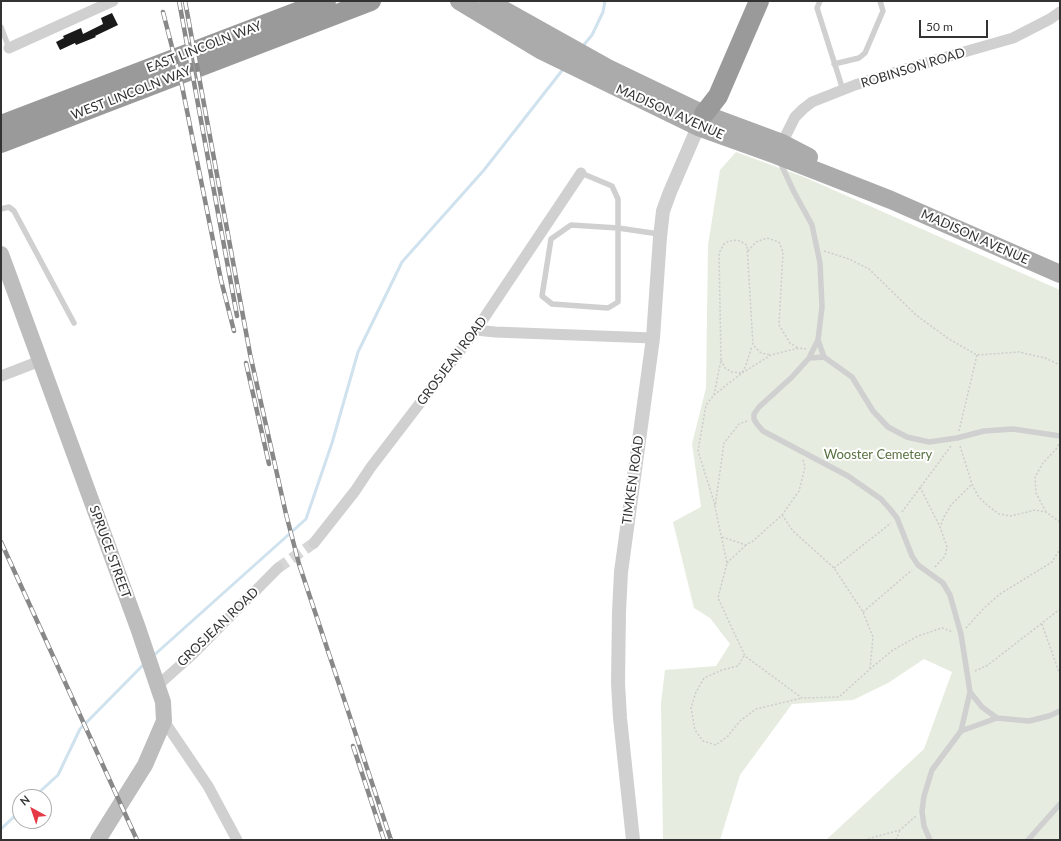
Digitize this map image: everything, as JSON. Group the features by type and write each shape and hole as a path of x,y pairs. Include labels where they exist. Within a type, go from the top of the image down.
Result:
{"highway":[{"path":"82,94 167,54 304,1"},
{"name":"EAST LINCOLN WAY","path":"82,94 326,1"},
{"name":"EAST LINCOLN WAY","path":"260,43 371,1"},
{"path":"701,121 709,93 747,1"},
{"path":"701,121 718,96 758,1"},
{"name":"WEST LINCOLN WAY","path":"1,143 260,43"},
{"name":"WEST LINCOLN WAY","path":"1,125 82,94"}],"main road":[{"name":"MADISON AVENUE","path":"459,1 603,74 701,121 779,149 1060,274"},
{"name":"MADISON AVENUE","path":"488,1 548,45"},
{"name":"SPRUCE STREET","path":"1,254 138,628 163,702 164,721"},
{"path":"98,840 145,765 164,721"}],"street":[{"path":"9,48 113,1"},
{"name":"ROBINSON ROAD","path":"779,149 795,117 812,102 843,90 922,64 1013,38 1050,19 1060,12"},
{"name":"TIMKEN ROAD","path":"632,840 618,683 621,572 654,338 660,234 663,211 701,121"},
{"name":"GROSJEAN ROAD","path":"314,543 476,330 581,173"},
{"path":"476,330 654,338"},
{"path":"1,376 40,361"},
{"name":"GROSJEAN ROAD","path":"156,682 193,654 278,568"},
{"path":"164,721 208,786 237,840"}],"lane":[{"path":"820,1 816,8 843,90"},
{"path":"834,64 858,58 865,53 883,11 880,1"},
{"path":"1,27 9,48"},
{"path":"779,149 784,167 794,192 812,225 820,263 822,307 818,340 809,358 792,377 760,407 754,414 754,419 763,430 848,476 882,499 897,518 912,556 918,565 943,583 950,595 961,634 970,692 961,731 932,770 924,796 922,811 924,826 930,840"},
{"path":"581,173 612,186 618,199 618,228 618,302 608,308 552,304 542,296 551,239 571,225 618,228 660,234"},
{"path":"1,209 9,207 14,211 74,323"},
{"path":"818,340 824,357 852,378 873,411 888,427 907,437 929,442 984,432 1013,429 1060,436"},
{"path":"809,358 824,357"},
{"path":"970,692 982,707 996,718"},
{"path":"961,731 996,718 1029,721 1049,716 1060,711"},
{"path":"1028,840 1060,804"}],"path":[{"path":"748,250 756,242 767,238 778,242 782,252 778,325 790,343 799,348"},
{"path":"714,394 721,360 719,253 724,244 729,241 738,240 747,245 748,250 753,345 742,373"},
{"path":"817,249 849,259 870,269 916,315 949,339 977,355 1019,352 1045,358 1060,364"},
{"path":"753,345 761,353 771,355"},
{"path":"802,698 744,656 718,598 727,563 716,507 698,451 706,405 714,394 742,373 771,355 799,348 813,349"},
{"path":"834,568 897,518 957,438 977,355"},
{"path":"721,360 725,368 732,372 742,373"},
{"path":"716,507 724,443 738,424 754,419"},
{"path":"957,438 972,484 978,496 986,505 998,514 1011,516 1035,510 1046,512 1060,522"},
{"path":"1046,512 1036,493 1036,477 1043,463 1056,449 1060,442"},
{"path":"727,563 782,515 799,491 805,467 800,451"},
{"path":"940,527 951,505 972,484"},
{"path":"920,487 940,527 947,547 945,556 929,573"},
{"path":"782,515 793,531 834,568 863,612 873,637 870,669"},
{"path":"722,537 746,545"},
{"path":"744,656 738,666 722,670 704,678 696,692 691,708 695,730 703,741 716,744 728,736 740,721 756,709 802,698 839,697 893,650 918,636 942,628 961,634 984,608 1000,594 1052,562 1060,549"},
{"path":"863,612 918,565"},
{"path":"967,672 977,671 988,665 1060,609"},
{"path":"1042,624 1060,675"},
{"path":"864,840 900,830 922,811"},
{"path":"896,840 900,830"}],"green space":[{"name":"Wooster Cemetery","path":"736,152 804,177 1060,290 1060,840 826,840 924,749 952,672 924,659 888,683 853,700 792,704 740,775 720,840 663,840 661,703 665,670 716,666 730,644 710,618 694,608 673,522 701,507 692,444 706,388 708,245 720,170"}],"building":[{"path":"112,13 118,25 95,36 96,37 76,45 75,43 60,50 56,42 64,38 63,36 81,28 83,34 103,24 101,18"}],"waterway":[{"path":"582,47 592,35 603,12 605,1"},
{"path":"152,657 306,519 332,443 358,352 402,262 484,170 564,68"},
{"path":"43,789 58,775 80,729 145,663"},
{"path":"1,829 12,819"}],"tunnel":[{"path":"278,568 314,543"}],"railway":[{"path":"179,1 237,316"},
{"path":"185,1 250,354 286,514 299,564 391,840"},
{"path":"163,12 182,86 221,280 234,331"},
{"path":"246,363 269,464"},
{"path":"1,542 137,840"},
{"path":"353,746 384,840"}]}
